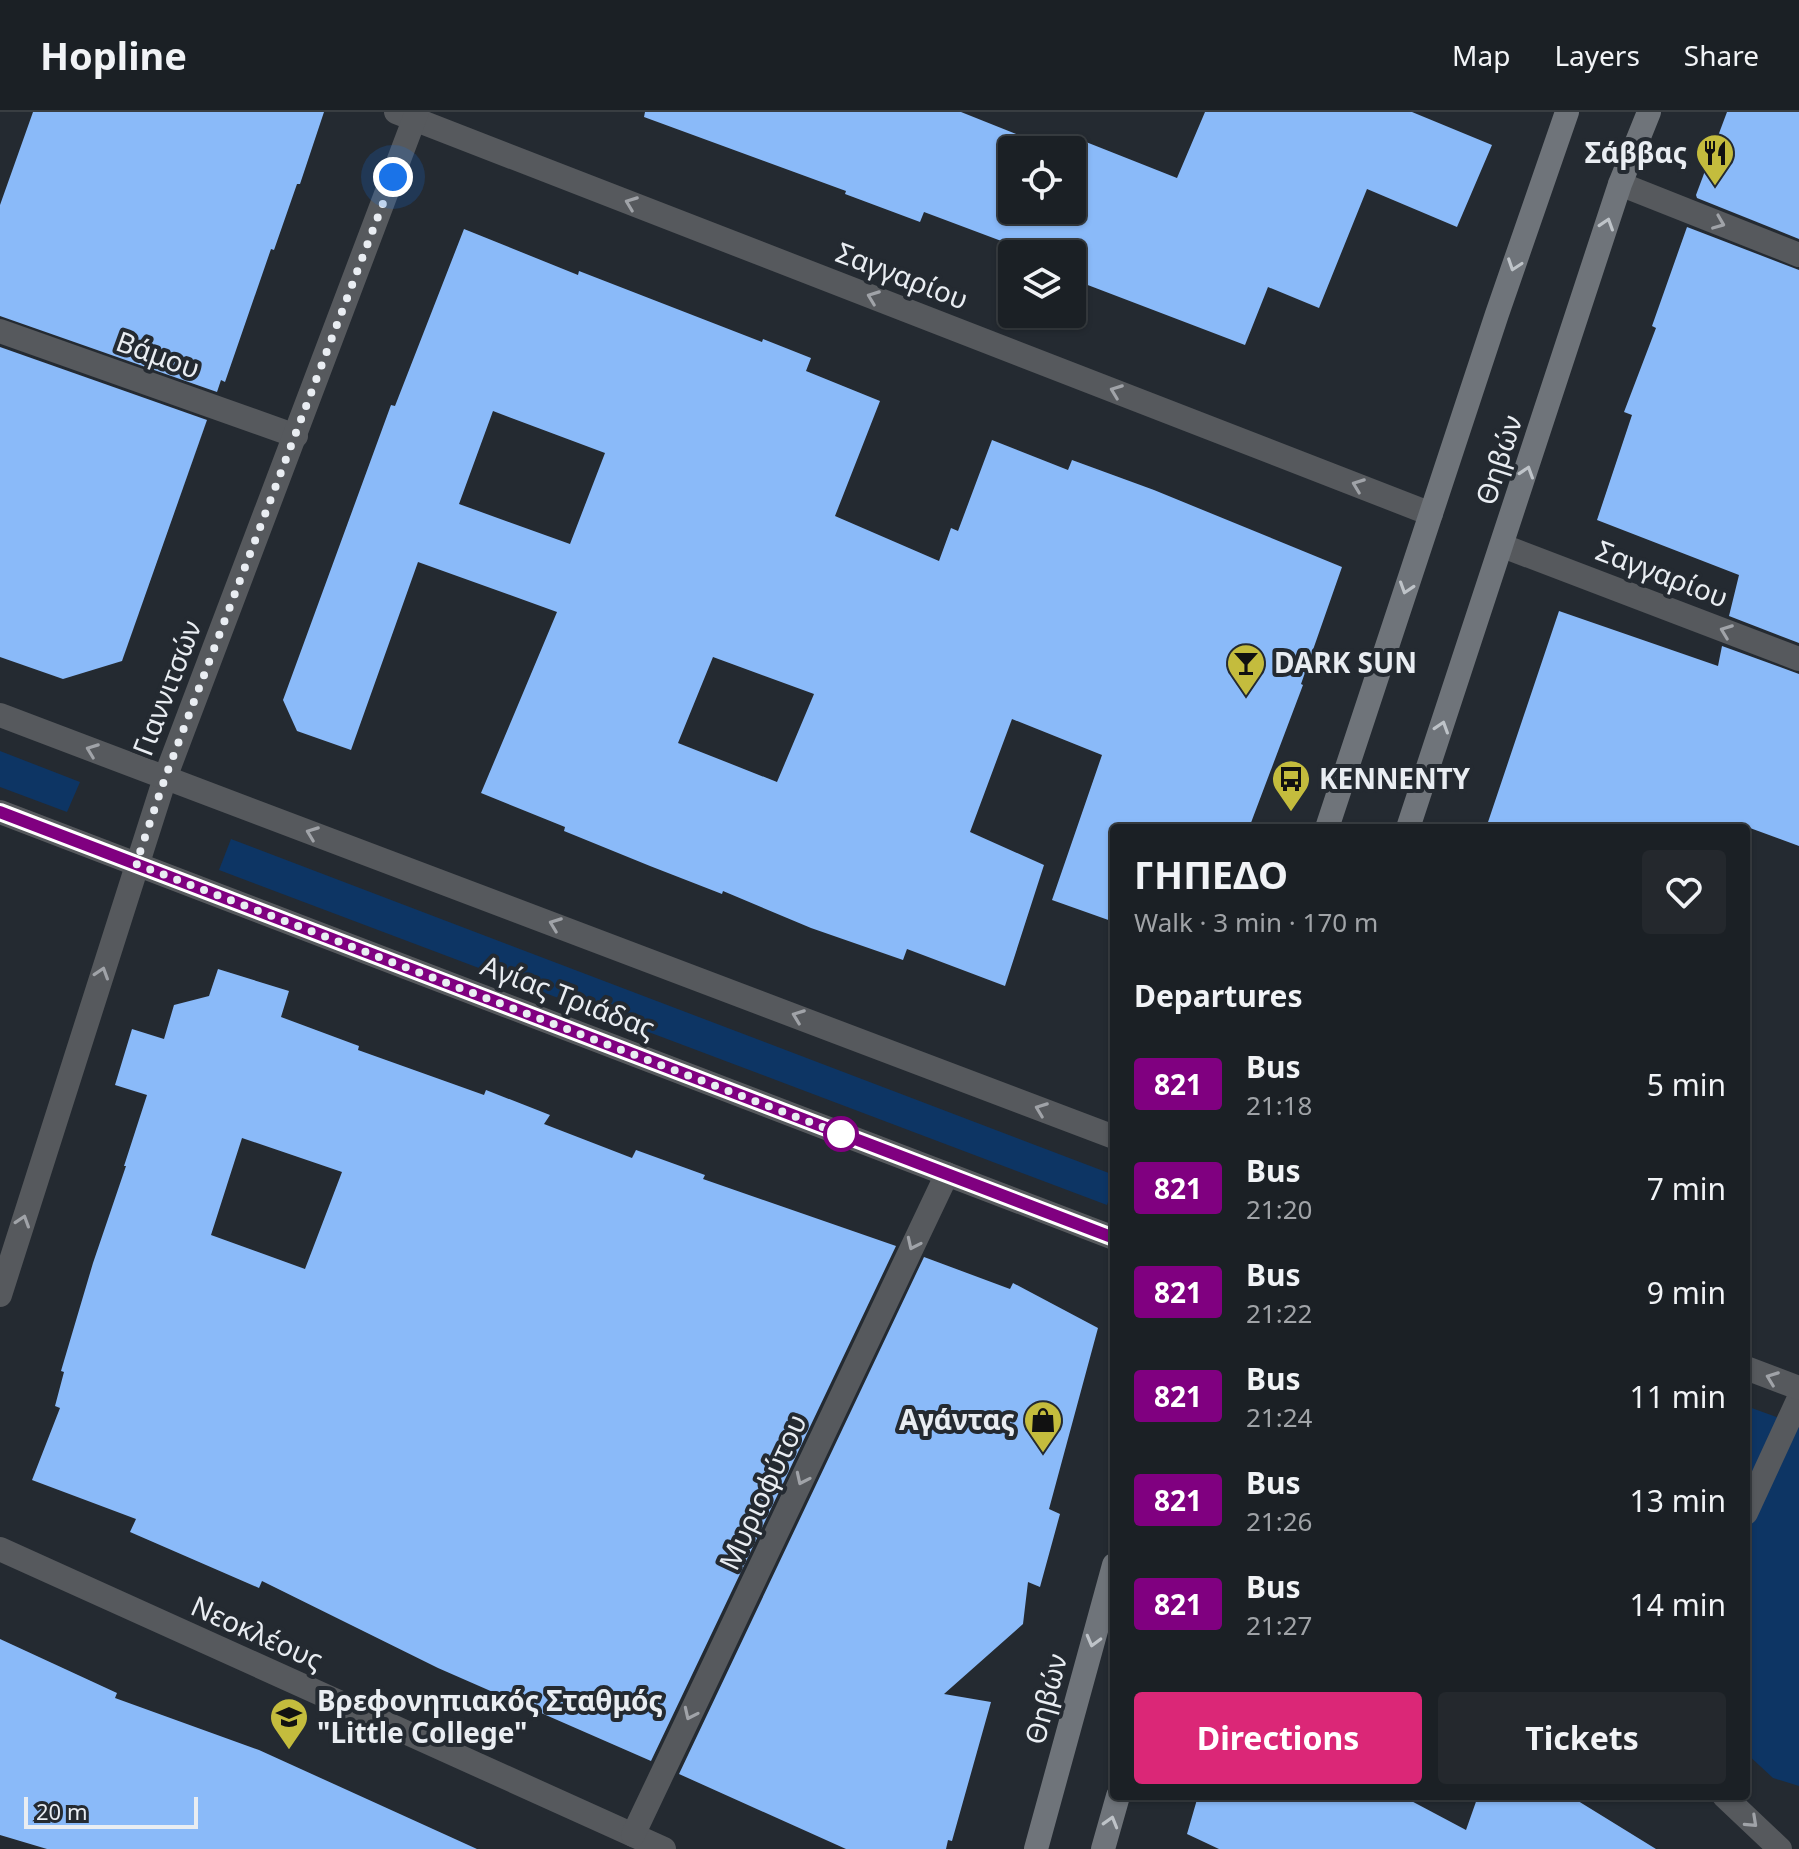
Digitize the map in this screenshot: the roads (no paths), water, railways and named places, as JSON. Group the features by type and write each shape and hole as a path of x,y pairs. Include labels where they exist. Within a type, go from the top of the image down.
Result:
{"main road":[{"name":"Θηβών","path":"1328,824 1567,112"},
{"name":"Θηβών","path":"1409,824 1620,184 1649,112"},
{"name":"Θηβών","path":"1036,1849 1110,1580"},
{"path":"1103,1849 1117,1800"}],"street":[{"name":"Σαγγαρίου","path":"409,114 1431,514"},
{"name":"Γιαννιτσών","path":"0,1295 165,778 296,436 409,114"},
{"path":"1620,184 1799,255"},
{"name":"Βάμου","path":"0,331 296,436"},
{"name":"Σαγγαρίου","path":"1503,546 1799,659"},
{"path":"0,715 1110,1135"},
{"name":"Αγίας Τριάδας","path":"0,812 1110,1236"},
{"name":"Μυριοφύτου","path":"633,1835 947,1174"},
{"path":"1750,1370 1799,1388"},
{"path":"1750,1504 1799,1398"},
{"name":"Νεοκλέους","path":"0,1549 664,1849"},
{"path":"1728,1800 1780,1849"}],"place":[{"name":"Σάββας","path":"1715,187"},
{"name":"DARK SUN","path":"1246,697"},
{"name":"ΚΕΝΝΕΝΤΥ","path":"1291,813"},
{"name":"Αγάντας","path":"1043,1454"},
{"name":"Βρεφονηπιακός Σταθμός \"Little College\"","path":"289,1751"}]}
